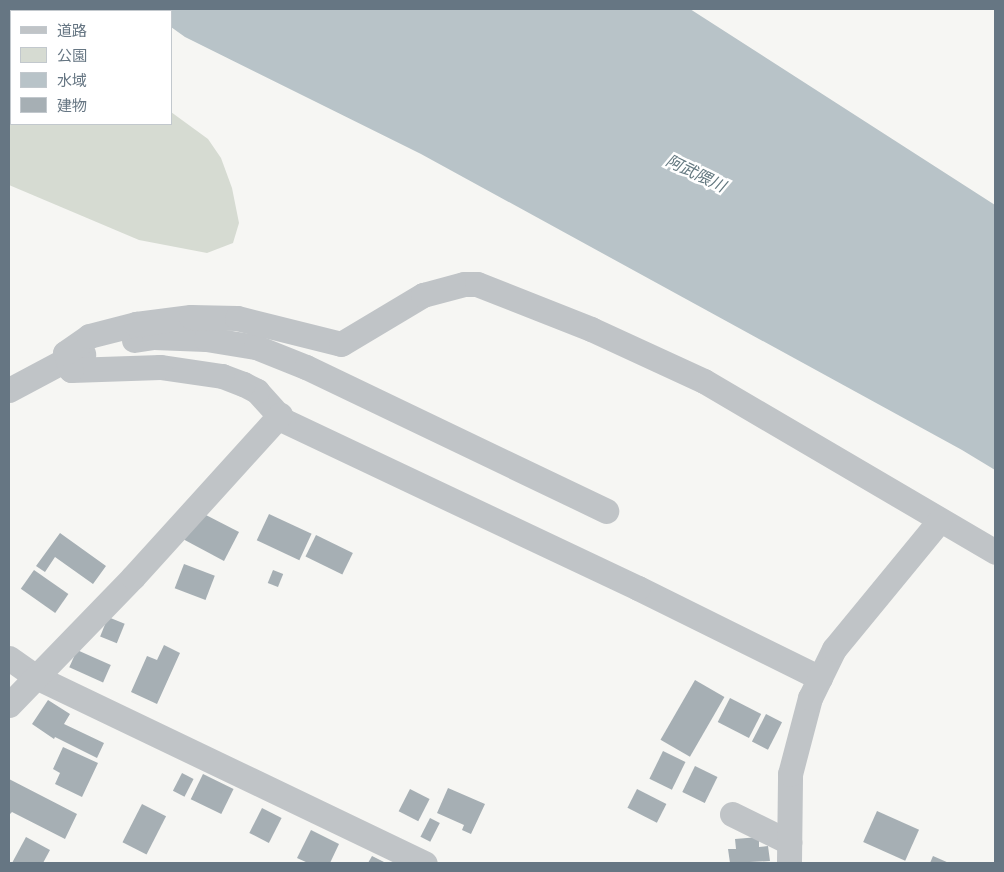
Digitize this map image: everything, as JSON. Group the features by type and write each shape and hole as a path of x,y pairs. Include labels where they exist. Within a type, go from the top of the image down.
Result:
{"street":[{"path":"820,678 638,588 283,420 257,391 222,376 160,367 71,370 65,353 90,336 136,324 191,317 236,318 341,344 423,295 464,284 477,284 591,329 704,381 866,474 939,521 995,552"},
{"path":"9,390 67,359 115,344 154,337 206,339 256,347 306,367 606,511"},
{"path":"9,705 132,577 280,415"},
{"path":"790,857 790,774 810,698 834,649 939,521"},
{"path":"9,658 36,678 425,863"},
{"path":"732,814 790,857"}],"green space":[{"path":"9,9 25,9 28,10 10,10 10,125 172,125 172,113 208,139 221,158 232,188 239,223 233,243 207,253 139,240 9,185"}],"water":[{"name":"阿武隈川","path":"143,9 690,9 995,205 995,470 962,450 421,154 185,37 172,28 172,10"}],"building":[{"path":"202,513 239,532 224,561 181,538"},
{"path":"269,514 312,534 299,560 257,540"},
{"path":"60,533 106,566 93,584 55,557 45,572 36,566"},
{"path":"316,535 353,553 342,575 305,557"},
{"path":"184,564 215,576 205,600 175,588"},
{"path":"34,570 68,594 55,613 21,589"},
{"path":"273,570 283,574 278,587 268,583"},
{"path":"108,617 125,624 117,643 100,636"},
{"path":"164,645 180,653 157,704 131,692 147,656 157,660"},
{"path":"77,650 111,665 103,682 69,667"},
{"path":"695,680 724,697 690,757 660,740"},
{"path":"730,698 761,714 749,738 718,722"},
{"path":"48,700 70,714 64,724 104,743 97,758 55,737 54,739 32,724"},
{"path":"766,714 782,722 768,750 752,742"},
{"path":"63,747 98,763 82,797 55,784 60,773 53,769"},
{"path":"663,751 685,762 672,790 649,779"},
{"path":"695,766 717,777 705,803 682,792"},
{"path":"182,773 194,779 185,797 173,791"},
{"path":"203,774 234,789 221,814 191,799"},
{"path":"9,779 77,814 65,839 12,812 9,815"},
{"path":"448,788 485,804 471,834 462,830 464,825 437,813"},
{"path":"410,789 430,799 418,821 399,811"},
{"path":"637,789 666,804 657,823 627,808"},
{"path":"142,804 166,816 147,855 122,842"},
{"path":"262,808 282,818 269,843 249,833"},
{"path":"877,811 919,830 905,861 863,842"},
{"path":"430,818 440,823 430,842 420,837"},
{"path":"311,830 339,844 330,863 308,863 297,858"},
{"path":"26,837 50,850 43,863 12,863"},
{"path":"759,837 759,847 768,846 770,861 730,863 728,849 736,849 735,839"},
{"path":"372,856 386,863 368,863"},
{"path":"933,856 949,863 930,863"}]}
